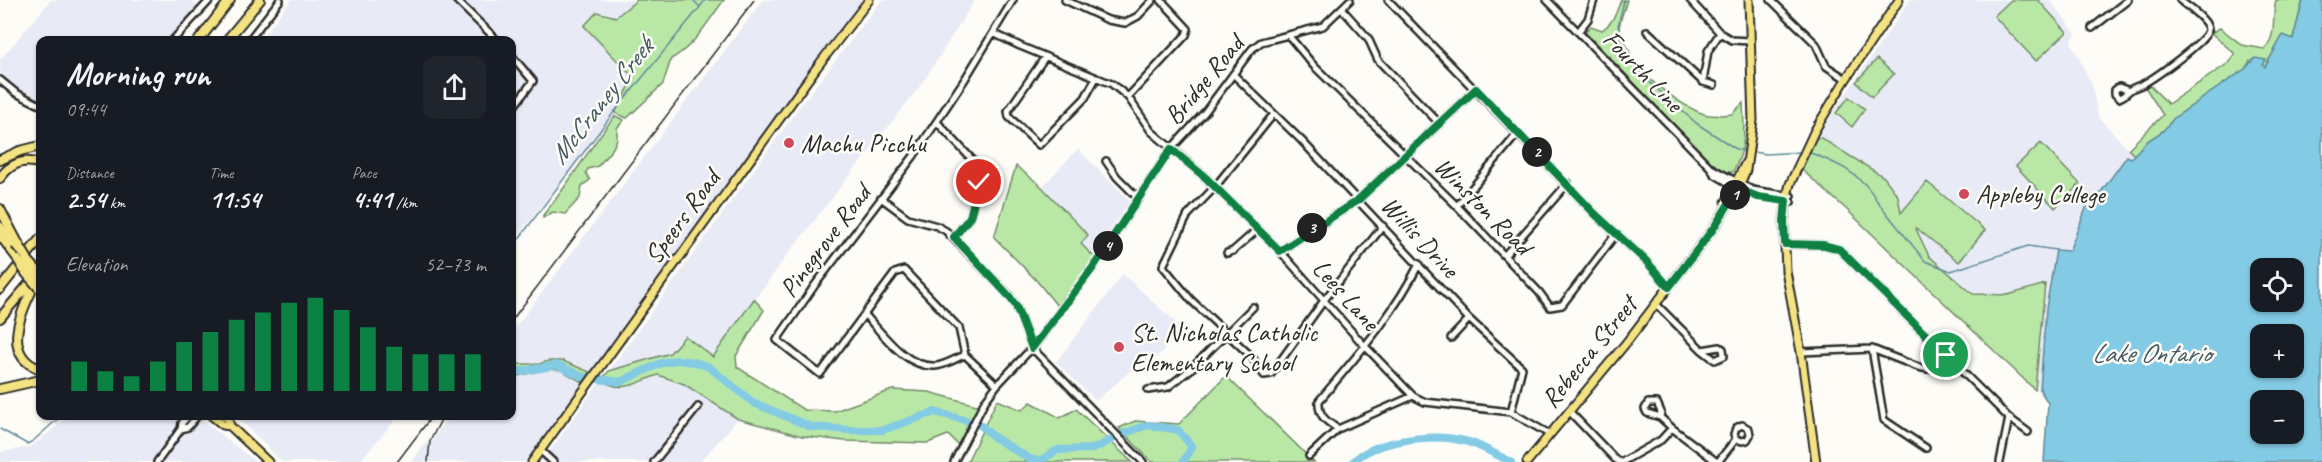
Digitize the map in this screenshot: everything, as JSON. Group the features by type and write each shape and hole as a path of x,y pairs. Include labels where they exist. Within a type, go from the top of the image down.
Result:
{"highway":[{"path":"200,36 230,0"},
{"path":"230,36 257,3"},
{"path":"235,36 248,21 257,3"},
{"path":"0,160 36,147"},
{"path":"0,178 5,171 22,162 36,164"},
{"path":"0,209 14,246 27,258"},
{"path":"10,276 36,237"},
{"path":"0,289 36,244"},
{"path":"18,260 36,284"},
{"path":"0,318 36,277"},
{"path":"9,327 36,279"},
{"path":"9,344 10,352 22,364 36,368"},
{"path":"0,389 36,381"}],"main road":[{"name":"Speers Road","path":"532,462 817,67 869,0"},
{"name":"Rebecca Street","path":"1528,461 1669,287 1713,229 1737,186 1746,162 1753,120 1749,0"},
{"path":"1816,462 1801,352 1786,271 1785,227 1788,221 1789,199 1793,179 1815,129 1899,0"},
{"path":"0,226 14,246 18,260 36,277"},
{"path":"0,236 14,246"},
{"path":"27,258 36,268"},
{"path":"217,420 223,425 230,426"},
{"path":"228,420 230,426 268,462"}],"street":[{"path":"177,36 210,0"},
{"path":"252,36 280,0"},
{"path":"456,0 493,36"},
{"name":"Pinegrove Road","path":"865,315 820,374 777,340 815,285 937,122 1013,0"},
{"path":"1065,0 1108,20 1125,23 1138,16 1153,0"},
{"path":"1128,97 1186,35 1188,29 1161,0"},
{"name":"Bridge Road","path":"954,462 985,401 1032,348 1092,269 1171,149 1205,112 1252,49 1261,42 1323,26 1350,0"},
{"path":"1388,0 1669,287"},
{"name":"Fourth Line","path":"1548,0 1711,168 1737,186 1789,199"},
{"path":"1578,32 1588,19 1594,0"},
{"path":"1690,0 1720,33 1732,40 1750,41"},
{"path":"1771,0 1816,44 1826,66 1846,79"},
{"path":"2092,28 2128,0"},
{"path":"2129,91 2145,83 2207,35 2208,29 2204,21 2180,0"},
{"path":"1342,9 1368,38 1378,60 1439,123"},
{"path":"1647,31 1703,82 1714,85"},
{"name":"Lees Lane","path":"993,33 1112,84 1128,97 1151,131 1206,178 1280,251 1413,396"},
{"path":"1703,82 1708,51 1720,33"},
{"name":"Winston Road","path":"1289,36 1314,66 1505,255 1550,307 1563,305 1616,234"},
{"path":"1045,57 1008,111 1009,117 1039,145 1084,98 1096,78"},
{"path":"516,61 533,81 516,104"},
{"name":"Willis Drive","path":"1233,74 1301,140 1469,319 1522,368 1511,412"},
{"path":"0,80 16,93 36,103"},
{"path":"1280,251 1358,200 1476,89"},
{"path":"1273,115 1214,188 1188,215 1163,266 1191,300 1251,357 1264,375 1271,374 1325,299 1383,226"},
{"path":"937,122 980,168 979,182 970,217 954,237"},
{"path":"1456,206 1518,133"},
{"path":"1106,161 1117,177 1139,199"},
{"path":"1505,255 1568,183"},
{"path":"881,198 908,218 937,226 954,237 1009,296 1016,306 1032,348 1143,462"},
{"path":"1227,253 1233,251 1258,229"},
{"path":"1785,244 1824,245 1839,249 2009,418 2028,432"},
{"path":"1338,429 1323,418 1318,411 1319,401 1366,347 1406,290 1419,264"},
{"path":"965,355 936,366 921,364 906,357 865,315 895,273 904,270 959,328 965,355 997,385"},
{"path":"1656,304 1702,350"},
{"path":"1148,390 1168,387 1191,369 1253,307"},
{"path":"1452,338 1469,319"},
{"path":"1801,352 1872,349 1918,368 1928,369 1946,355"},
{"path":"1872,349 1884,420 1926,447"},
{"path":"1309,456 1338,429 1413,396 1425,402 1511,412 1549,434"},
{"path":"654,462 698,407"},
{"path":"1569,411 1615,459 1621,462 1660,440 1672,428"},
{"path":"1660,417 1718,462 1736,439"},
{"path":"2000,462 2009,418"},
{"path":"157,462 181,429 185,420"},
{"path":"181,429 188,427 194,420"},
{"path":"540,450 553,462"}],"shaded area":[{"path":"51,0 191,0 198,7 172,36 36,36 36,99 14,86 0,74 0,60"},
{"path":"291,0 637,0 616,17 584,26 634,78 615,113 516,238 516,36 263,36"},
{"path":"763,0 864,0 809,69 590,372 563,361 516,364 516,327"},
{"path":"882,0 975,0 921,85 788,254 713,357 685,336 670,353 609,371 798,109"},
{"name":"Appleby College","path":"1910,0 2050,0 2076,34 2071,42 2092,85 2098,117 2134,155 2131,158 2127,156 2093,203 2089,201 2046,308 2040,390 2035,390 1800,168 1816,138"},
{"path":"1078,149 1130,201 1095,258 1080,243 1088,236 1042,187"},
{"name":"St. Nicholas Catholic Elementary School","path":"1123,274 1185,331 1142,371 1137,365 1096,401 1056,362"},
{"path":"550,369 561,370 582,382 526,462 412,462 428,439 432,440 446,420 516,420 516,376"},
{"path":"657,375 684,384 738,419 700,462 542,462 601,380 611,387 620,389"},
{"path":"64,420 202,420 256,462 0,462 0,452 31,447"},
{"path":"240,420 396,420 359,462 282,462"}],"green space":[{"path":"637,0 724,0 694,40 680,54 671,59 663,84 627,118 615,113 634,78 584,26 597,12 616,17"},
{"path":"1621,0 1627,0 1619,28 1622,44 1639,69 1665,92 1692,109 1707,115 1732,114 1743,103 1743,147 1733,172 1726,172 1709,161 1585,32 1591,26 1602,30 1606,27 1614,17"},
{"path":"2011,0 2038,0 2067,32 2036,61 1994,16"},
{"path":"2276,0 2303,0 2293,39 2283,35 2265,67 2250,61 2245,69 2174,118 2163,131 2146,142 2134,155 2128,149 2163,115 2145,87 2149,84 2168,104 2230,62 2235,54 2211,33 2220,28 2242,45 2264,49 2273,32"},
{"path":"1877,59 1894,74 1872,97 1856,82"},
{"path":"1849,97 1865,109 1852,127 1836,113"},
{"path":"615,116 624,120 617,128 617,139 613,148 598,166 588,169 586,173 590,180 582,186 580,198 565,214 553,212 543,218 543,215"},
{"path":"1816,138 1821,138 1884,177 1898,196 1901,213 1927,182 1985,230 1959,262 1915,227 1929,256 1973,294 2008,295 2045,284 2035,390 1800,168"},
{"path":"2041,143 2080,184 2055,208 2016,166"},
{"path":"1016,166 1039,184 1088,235 1081,244 1095,258 1058,307 1037,281 994,237"},
{"path":"754,299 764,310 736,356 737,367 804,410 835,411 892,390 929,392 980,406 959,446 948,435 928,443 845,441 802,436 738,419 684,384 658,375 623,387 601,380 609,371 670,353 685,336 713,357"},
{"path":"548,361 563,361 590,372 582,382 561,370 550,369 516,376 516,364 539,364"},
{"path":"1226,376 1314,462 1152,462 1119,428 1135,421 1179,424"},
{"path":"997,400 1022,410 1031,402 1060,418 1076,409 1132,462 967,462"}],"water":[{"name":"Lake Ontario","path":"2303,0 2322,0 2322,462 2044,462 2048,403 2040,390 2046,308 2056,250 2069,251 2089,201 2093,203 2127,156 2131,158 2146,142 2163,131 2174,118 2245,69 2255,58 2266,60 2263,65 2265,67 2283,35 2293,39"}],"waterway":[{"name":"McCraney Creek","path":"516,243 611,116 700,7 693,0"},
{"name":"McCraney Creek","path":"700,7 705,0"},
{"path":"1624,0 1618,26 1639,73 1696,123 1736,149 1745,151"},
{"path":"1753,152 1766,154 1801,152"},
{"path":"1808,152 1838,165 1864,183 1925,261 1951,271 2028,246 2056,250"},
{"path":"516,372 557,365 583,377 620,382 661,363 676,360 695,362 709,367 754,403 811,427 883,430 935,412 979,424 995,438 1030,459 1039,461 1058,450 1093,449 1125,433 1148,425 1178,430 1192,447 1183,462"},
{"path":"0,429 27,444 57,420"},
{"path":"1353,462 1374,448 1404,440 1434,438 1467,441 1511,462"}],"railway":[{"path":"516,315 754,0"},
{"path":"397,462 429,420"},
{"path":"428,462 430,441 441,420"}],"place":[{"name":"Machu Picchu","path":"789,143"},
{"name":"Appleby College","path":"1964,194"},
{"name":"St. Nicholas Catholic Elementary School","path":"1119,347"}],"route":[{"path":"979,182 970,217 954,237 1009,296 1016,306 1032,348 1123,225 1171,149 1206,178 1280,251 1358,200 1476,89 1568,183 1595,214 1646,261 1669,287 1713,229 1738,189 1758,197 1786,201 1785,244 1824,245 1839,249 1946,355"}]}
